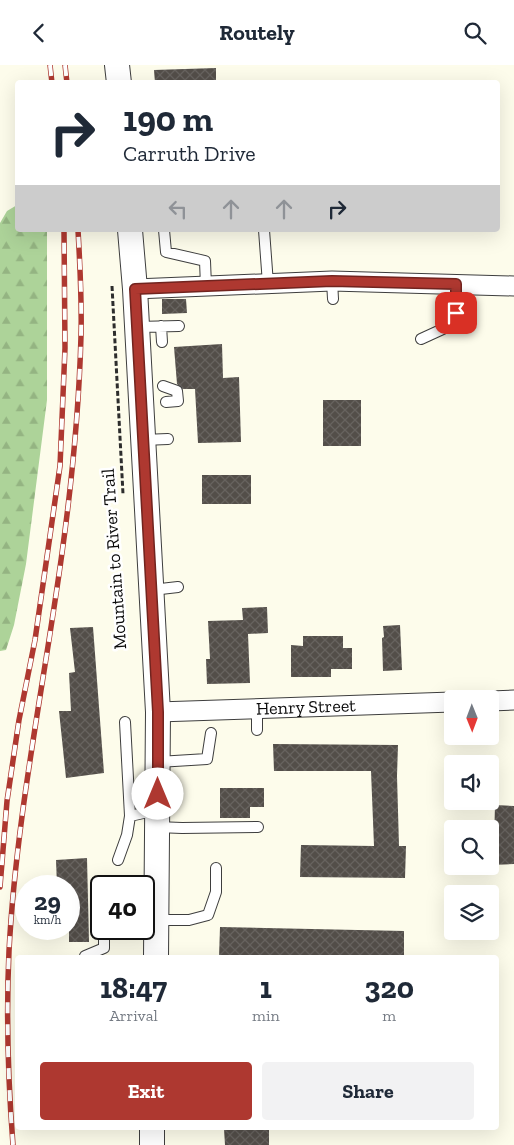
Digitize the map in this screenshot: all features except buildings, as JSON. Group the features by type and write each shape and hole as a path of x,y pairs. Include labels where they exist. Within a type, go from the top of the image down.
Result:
{"street":[{"path":"117,65 119,80"},
{"path":"130,232 135,289 158,712 157,818 153,875"},
{"path":"135,289 268,284 332,290 456,284 514,286"},
{"path":"499,701 514,700"},
{"name":"Henry Street","path":"158,712 444,702"},
{"path":"153,940 156,955"},
{"path":"152,1130 152,1145"}],"lane":[{"path":"164,232 166,252 205,261 206,286"},
{"path":"264,232 268,284"},
{"path":"421,339 445,329 455,321 456,284"},
{"path":"161,326 162,342"},
{"path":"137,327 179,326"},
{"path":"163,386 177,391 178,401 166,402"},
{"path":"143,440 168,439"},
{"path":"152,590 178,587"},
{"path":"257,708 257,730"},
{"path":"118,860 130,815 125,723"},
{"path":"158,762 207,759 211,733"},
{"path":"130,815 157,818 182,828 258,827"},
{"path":"155,921 188,920 208,915 216,892 216,868"},
{"path":"87,955 104,949 104,940"}],"path":[{"name":"Mountain to River Trail","path":"112,279 123,495"}],"green space":[{"path":"15,206 15,232 47,232 47,400 26,564 14,625 6,650 0,651 0,223 7,211"}],"railway":[{"path":"50,65 52,80"},
{"path":"65,65 67,80"},
{"path":"0,887 7,801 19,720 35,640 60,466 65,348 64,232"},
{"path":"13,1145 8,1024 9,951 24,801 55,603 72,472 79,391 81,336 78,232"}],"route":[{"path":"158,794 158,712 135,289 332,281 456,284 456,313"}]}
